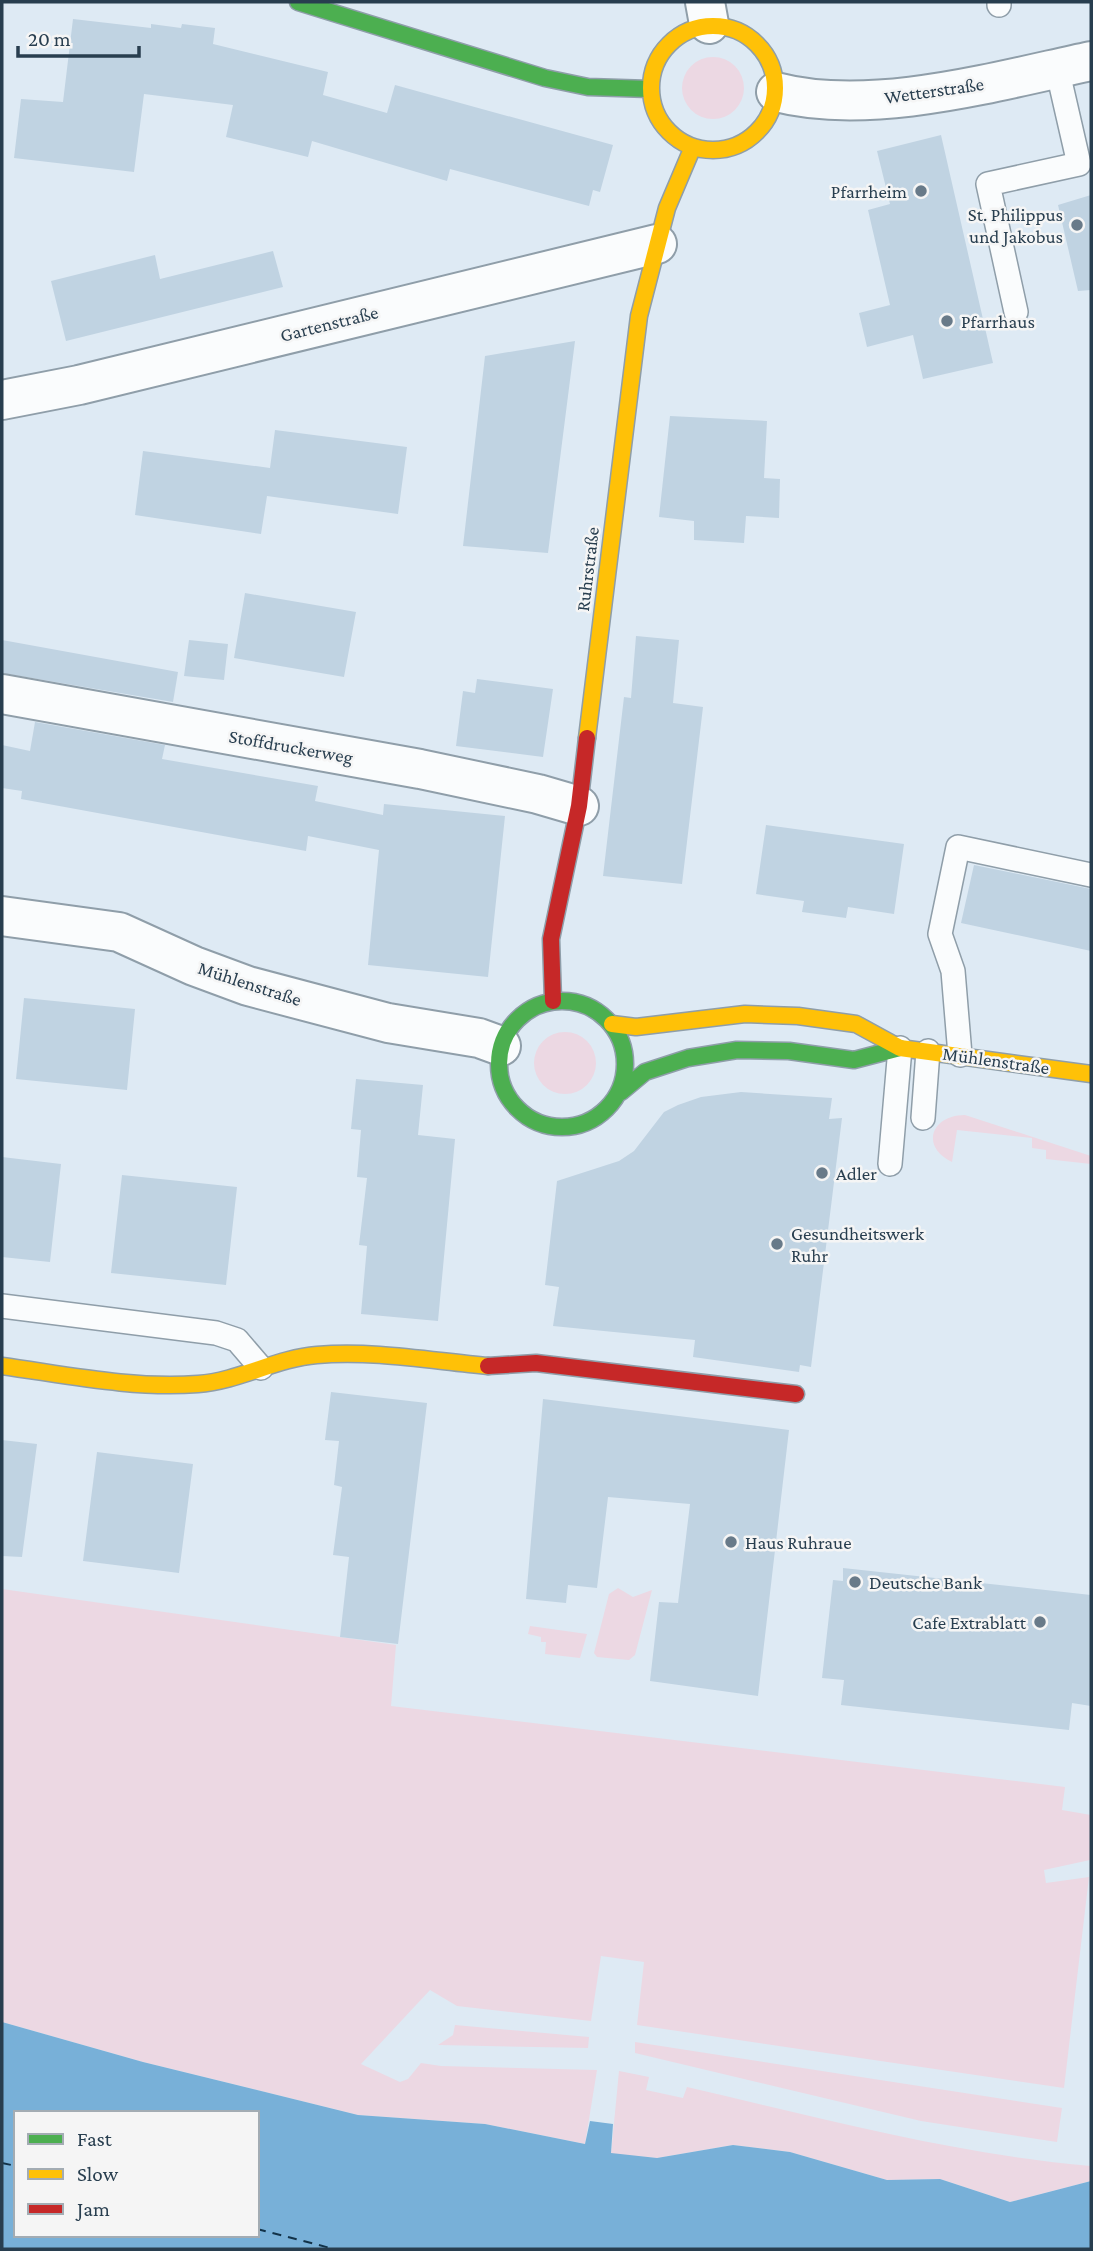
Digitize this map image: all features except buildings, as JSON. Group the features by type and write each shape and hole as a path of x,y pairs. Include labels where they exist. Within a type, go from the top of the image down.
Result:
{"main road":[{"path":"298,2 545,78 588,87 650,89"},
{"path":"707,13 753,39 774,69 776,92 773,107 759,131 741,145 721,150 692,149 674,137 659,120 650,89 653,71 664,50 707,13"},
{"name":"Ruhrstraße","path":"553,1001 551,939 579,806 639,316 657,244 681,168 692,149"},
{"path":"501,1046 512,1025 530,1009 553,1001 575,1001 595,1009 612,1024 625,1052 626,1070 621,1092"},
{"name":"Mühlenstraße","path":"612,1024 636,1027 745,1014 798,1016 856,1024 900,1048"},
{"name":"Mühlenstraße","path":"501,1046 501,1082 508,1097 528,1118 545,1125 565,1128 587,1123 605,1111 621,1092 645,1072 688,1058 737,1050 789,1051 854,1060 900,1048 1091,1074"},
{"path":"2,1366 144,1385 201,1384 316,1354 353,1354 490,1366 536,1363 796,1394"}],"street":[{"name":"Wetterstraße","path":"776,92 837,102 951,90 1074,65"},
{"name":"Gartenstraße","path":"2,400 79,385 657,244"},
{"name":"Stoffdruckerweg","path":"2,694 420,769 538,794 579,806"},
{"name":"Mühlenstraße","path":"2,916 118,932 194,966 248,986 388,1023 479,1038 501,1046"}],"lane":[{"path":"1016,312 988,184 1079,164 1074,65"},
{"path":"960,1055 953,971 940,934 958,847 1091,875"},
{"path":"890,1164 900,1048"},
{"path":"923,1118 928,1051"},
{"path":"2,1306 216,1333 237,1340 261,1367"}],"shaded area":[{"path":"707,57 719,57 735,66 742,76 742,100 735,110 719,119 707,119 696,114 687,105 682,94 682,82 687,71 696,62"},
{"path":"559,1032 571,1032 587,1041 594,1051 594,1075 587,1085 571,1094 559,1094 548,1089 539,1080 534,1069 534,1057 539,1046 548,1037"},
{"path":"965,1115 1091,1156 1091,1164 1046,1159 1046,1150 1032,1148 1032,1138 957,1130 952,1162 936,1148 934,1133 944,1120"},
{"path":"618,1588 633,1597 652,1590 635,1655 629,1660 597,1657 594,1653 609,1594"},
{"path":"2,1589 396,1645 391,1706 1065,1787 1062,1810 1091,1815 1090,1860 1044,1870 1046,1883 1089,1877 1064,2088 637,2025 644,1962 601,1956 591,2021 457,2006 430,1990 361,2064 400,2082 408,2079 421,2063 441,2066 597,2070 585,2144 485,2124 358,2115 143,2062 2,2022"},
{"path":"530,1626 587,1634 580,1658 545,1654 546,1642 541,1642 541,1637 528,1634"},
{"path":"455,2025 589,2037 588,2048 438,2045 453,2035"},
{"path":"635,2042 1062,2108 1057,2142 921,2121 635,2053"},
{"path":"619,2071 649,2077 646,2090 683,2098 687,2087 938,2144 1091,2166 1091,2181 1010,2202 940,2179 887,2180 790,2152 733,2145 657,2158 611,2154"}],"water":[{"path":"2,2022 143,2062 358,2115 485,2124 585,2144 590,2121 613,2124 611,2153 657,2158 733,2145 790,2152 887,2180 940,2179 1010,2202 1091,2181 1091,2249 2,2249"}],"ferry route":[{"path":"2,2163 14,2166"},
{"path":"259,2230 334,2249"}],"traffic: fast":[{"path":"298,2 545,78 588,87 650,89"},
{"path":"562,1001 586,1006 607,1019 620,1040 625,1064 620,1088 607,1109 586,1122 562,1127 538,1122 517,1109 504,1088 499,1064 504,1040 517,1019 538,1006 562,1001"},
{"path":"621,1092 645,1072 688,1058 737,1050 789,1051 854,1060 900,1048"}],"traffic: slow":[{"path":"713,26 737,30 757,44 771,64 775,88 771,112 757,132 737,146 713,150 689,146 669,132 655,112 651,88 655,64 669,44 689,30 713,26"},
{"path":"587,738 639,316 667,208 692,149"},
{"path":"612,1024 636,1027 745,1014 798,1016 856,1024 900,1048 1091,1074"},
{"path":"2,1366 149,1385 213,1382 287,1360 317,1355 381,1355 488,1366"}],"traffic: jam":[{"path":"553,1001 551,939 579,806 587,738"},
{"path":"488,1366 536,1363 796,1394"}],"place":[{"name":"Pfarrheim","path":"921,191"},
{"name":"St. Philippus und Jakobus","path":"1077,225"},
{"name":"Pfarrhaus","path":"947,321"},
{"name":"Adler","path":"822,1173"},
{"name":"Gesundheitswerk Ruhr","path":"777,1244"},
{"name":"Haus Ruhraue","path":"731,1542"},
{"name":"Deutsche Bank","path":"855,1582"},
{"name":"Cafe Extrablatt","path":"1040,1622"}]}
